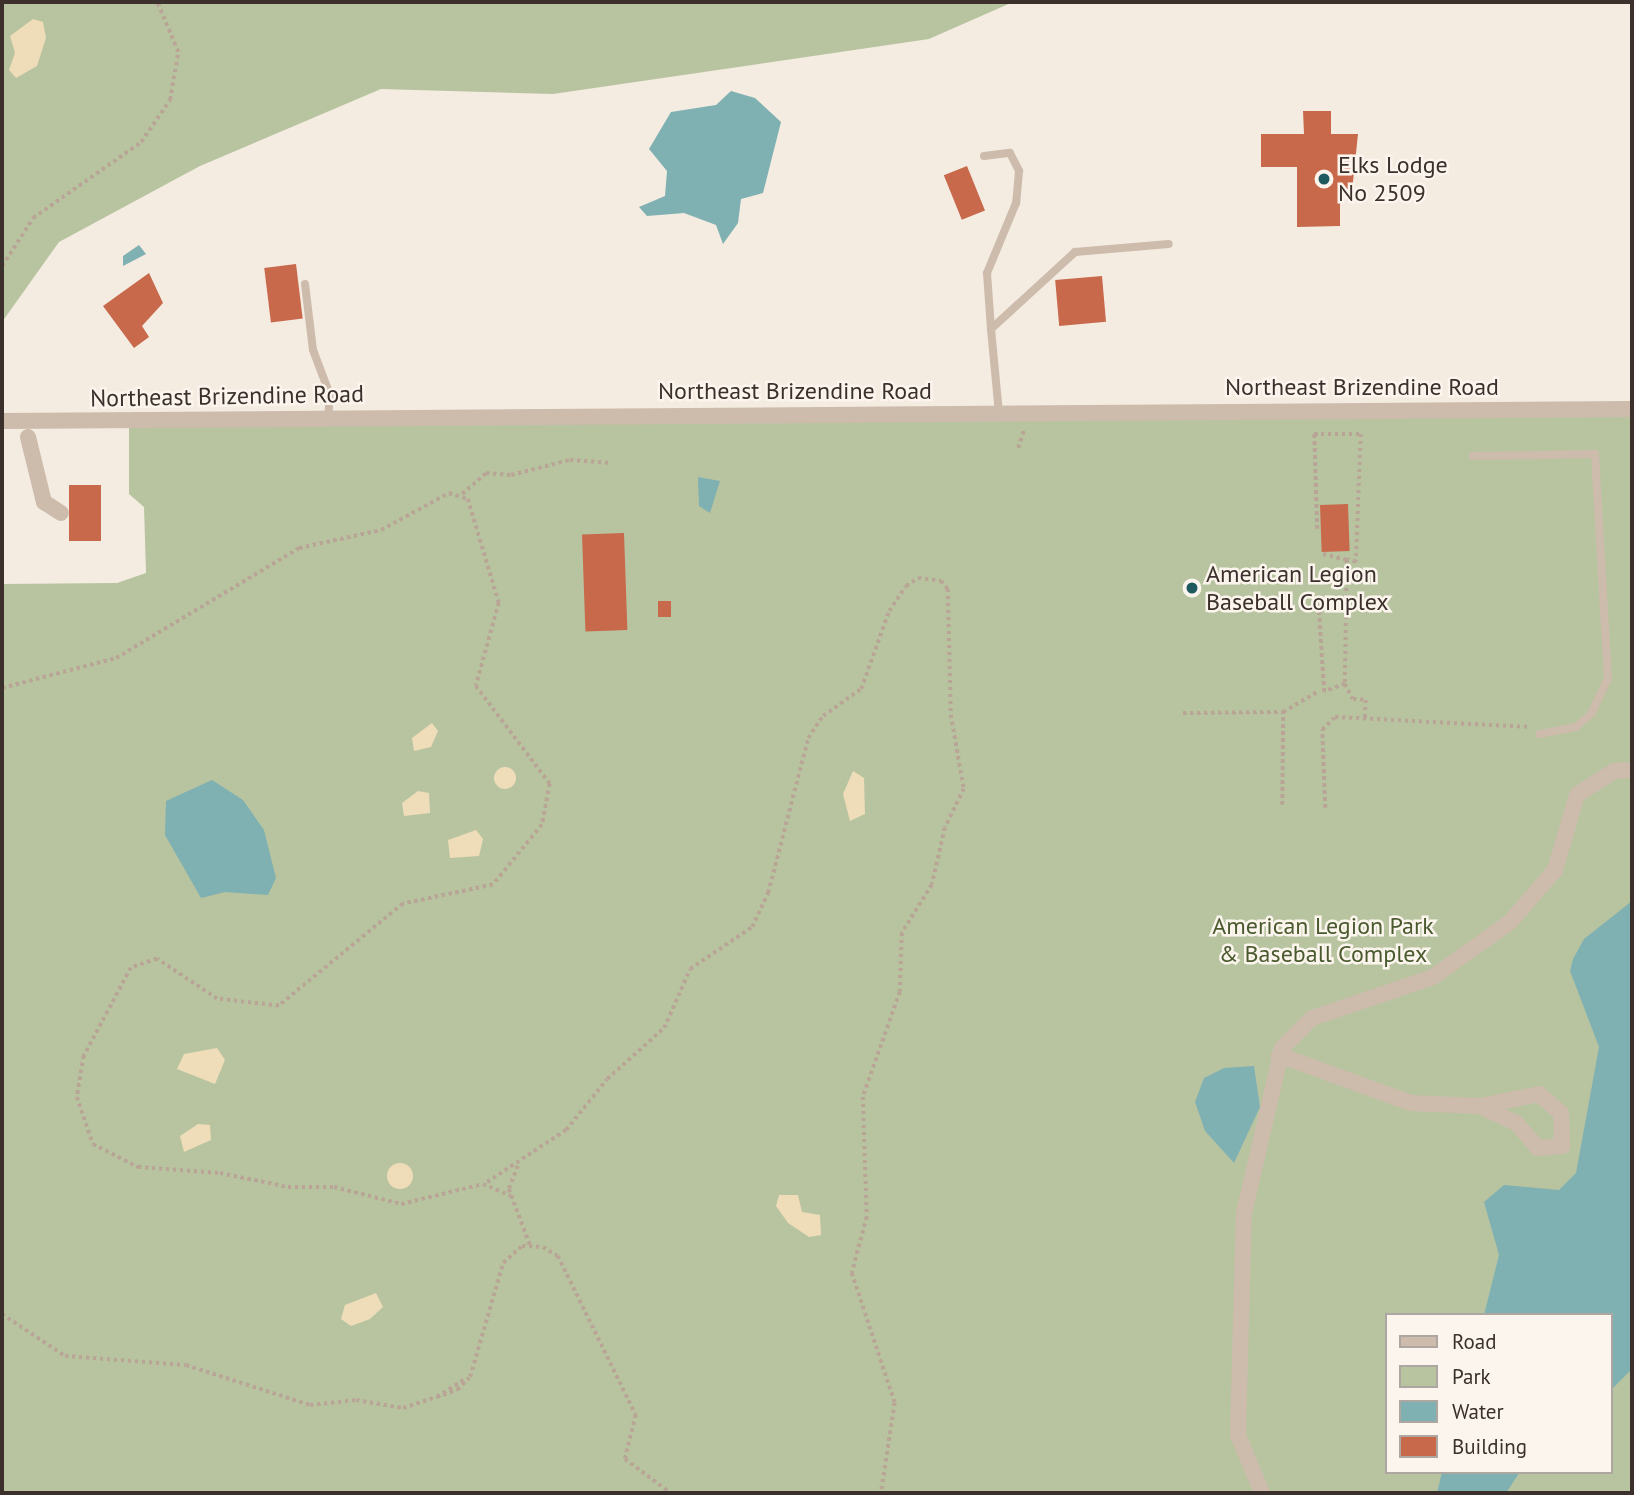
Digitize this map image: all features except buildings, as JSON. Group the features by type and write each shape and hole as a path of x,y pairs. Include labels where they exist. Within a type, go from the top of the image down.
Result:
{"street":[{"name":"Northeast Brizendine Road","path":"2,421 328,416 1632,409"},
{"path":"28,437 44,502 61,513"},
{"path":"1262,1493 1238,1435 1244,1213 1279,1055 1311,1018 1433,977 1510,922 1555,870 1577,795 1614,771 1632,770"},
{"path":"1279,1055 1378,1096 1444,1107 1480,1106 1539,1094 1553,1100 1565,1132 1562,1146 1538,1148 1516,1124 1480,1106"}],"lane":[{"path":"984,156 1010,153 1020,170 1016,203 987,273 999,413"},
{"path":"991,329 1075,252 1169,244"},
{"path":"305,284 313,350 330,395 328,416"},
{"path":"1472,456 1595,454 1608,678 1592,713 1576,727 1541,734"}],"path":[{"path":"2,266 33,218 141,142 170,100 178,52 157,2"},
{"path":"253,2 285,2"},
{"path":"695,2 733,2"},
{"path":"1317,529 1314,433 1361,434 1356,562 1323,554"},
{"path":"2,688 116,658 199,613 290,552 381,530 441,496 462,494 486,473 519,474 570,460 609,463"},
{"path":"462,494 474,510 499,603 476,686 550,784 542,825 494,885 403,904 279,1006 216,999 169,963 139,963 123,975 84,1056 77,1097 93,1144 138,1167 220,1173 288,1187 334,1187 401,1204 481,1184 519,1164 566,1130 607,1079 660,1033 690,969 752,927 768,893 808,738 823,716 861,689 889,611 906,586 918,578 942,581 948,589 951,715 964,789 945,828 936,875 902,933 897,1007 863,1097 868,1209 852,1273 895,1403 881,1493"},
{"path":"1348,560 1345,684 1353,699 1366,700 1365,718"},
{"path":"1318,602 1319,691"},
{"path":"1183,713 1283,712 1319,691 1345,684"},
{"path":"1282,805 1283,712"},
{"path":"1325,808 1322,730 1335,717 1528,726 1541,734"},
{"path":"519,1164 510,1180 511,1196 530,1245 558,1256 636,1415 625,1459 671,1493"},
{"path":"481,1184 496,1185 511,1196"},
{"path":"2,1314 65,1356 186,1365 310,1405 356,1399 403,1408 435,1399 468,1378 499,1272 530,1245"}],"green space":[{"path":"2,2 1013,2 929,39 553,94 381,89 200,166 59,242 2,322"},
{"name":"American Legion Park & Baseball Complex","path":"1632,409 1632,1493 2,1493 2,584 117,583 146,573 144,507 129,494 129,422"}],"sand":[{"path":"33,19 43,22 46,38 37,66 16,78 9,70 15,53 10,36"},
{"path":"432,723 438,731 431,747 414,751 412,738"},
{"path":"505,767 513,770 516,778 513,786 505,789 497,786 494,778 497,770"},
{"path":"853,771 864,778 865,814 850,821 843,794"},
{"path":"418,791 429,793 430,813 404,816 402,803"},
{"path":"476,830 483,839 479,856 450,858 448,840"},
{"path":"217,1048 225,1060 215,1084 177,1069 184,1054"},
{"path":"198,1124 210,1125 211,1140 184,1152 180,1136"},
{"path":"400,1163 409,1167 413,1176 409,1185 400,1189 391,1185 387,1176 391,1167"},
{"path":"779,1195 798,1195 802,1212 820,1215 821,1235 809,1237 788,1223 776,1206"},
{"path":"376,1293 383,1307 370,1319 351,1326 341,1319 345,1305"}],"water":[{"path":"731,91 755,98 781,122 763,193 741,199 738,223 723,244 716,225 684,213 647,216 639,207 665,196 667,171 649,149 671,112 716,105"},
{"path":"139,245 146,254 123,266 123,256"},
{"path":"698,477 720,481 710,513 699,506"},
{"path":"212,780 243,800 264,830 276,878 268,895 225,892 201,898 165,835 166,801"},
{"path":"1632,901 1632,1369 1613,1388 1613,1313 1484,1313 1499,1255 1484,1202 1504,1185 1559,1190 1576,1173 1599,1047 1570,971 1584,939"},
{"path":"1254,1066 1260,1107 1234,1163 1205,1131 1195,1102 1204,1078 1224,1068"},
{"path":"1442,1474 1519,1474 1506,1493 1437,1493"}],"place":[{"name":"Elks Lodge No 2509","path":"1324,179"},
{"name":"American Legion Baseball Complex","path":"1192,588"}]}
